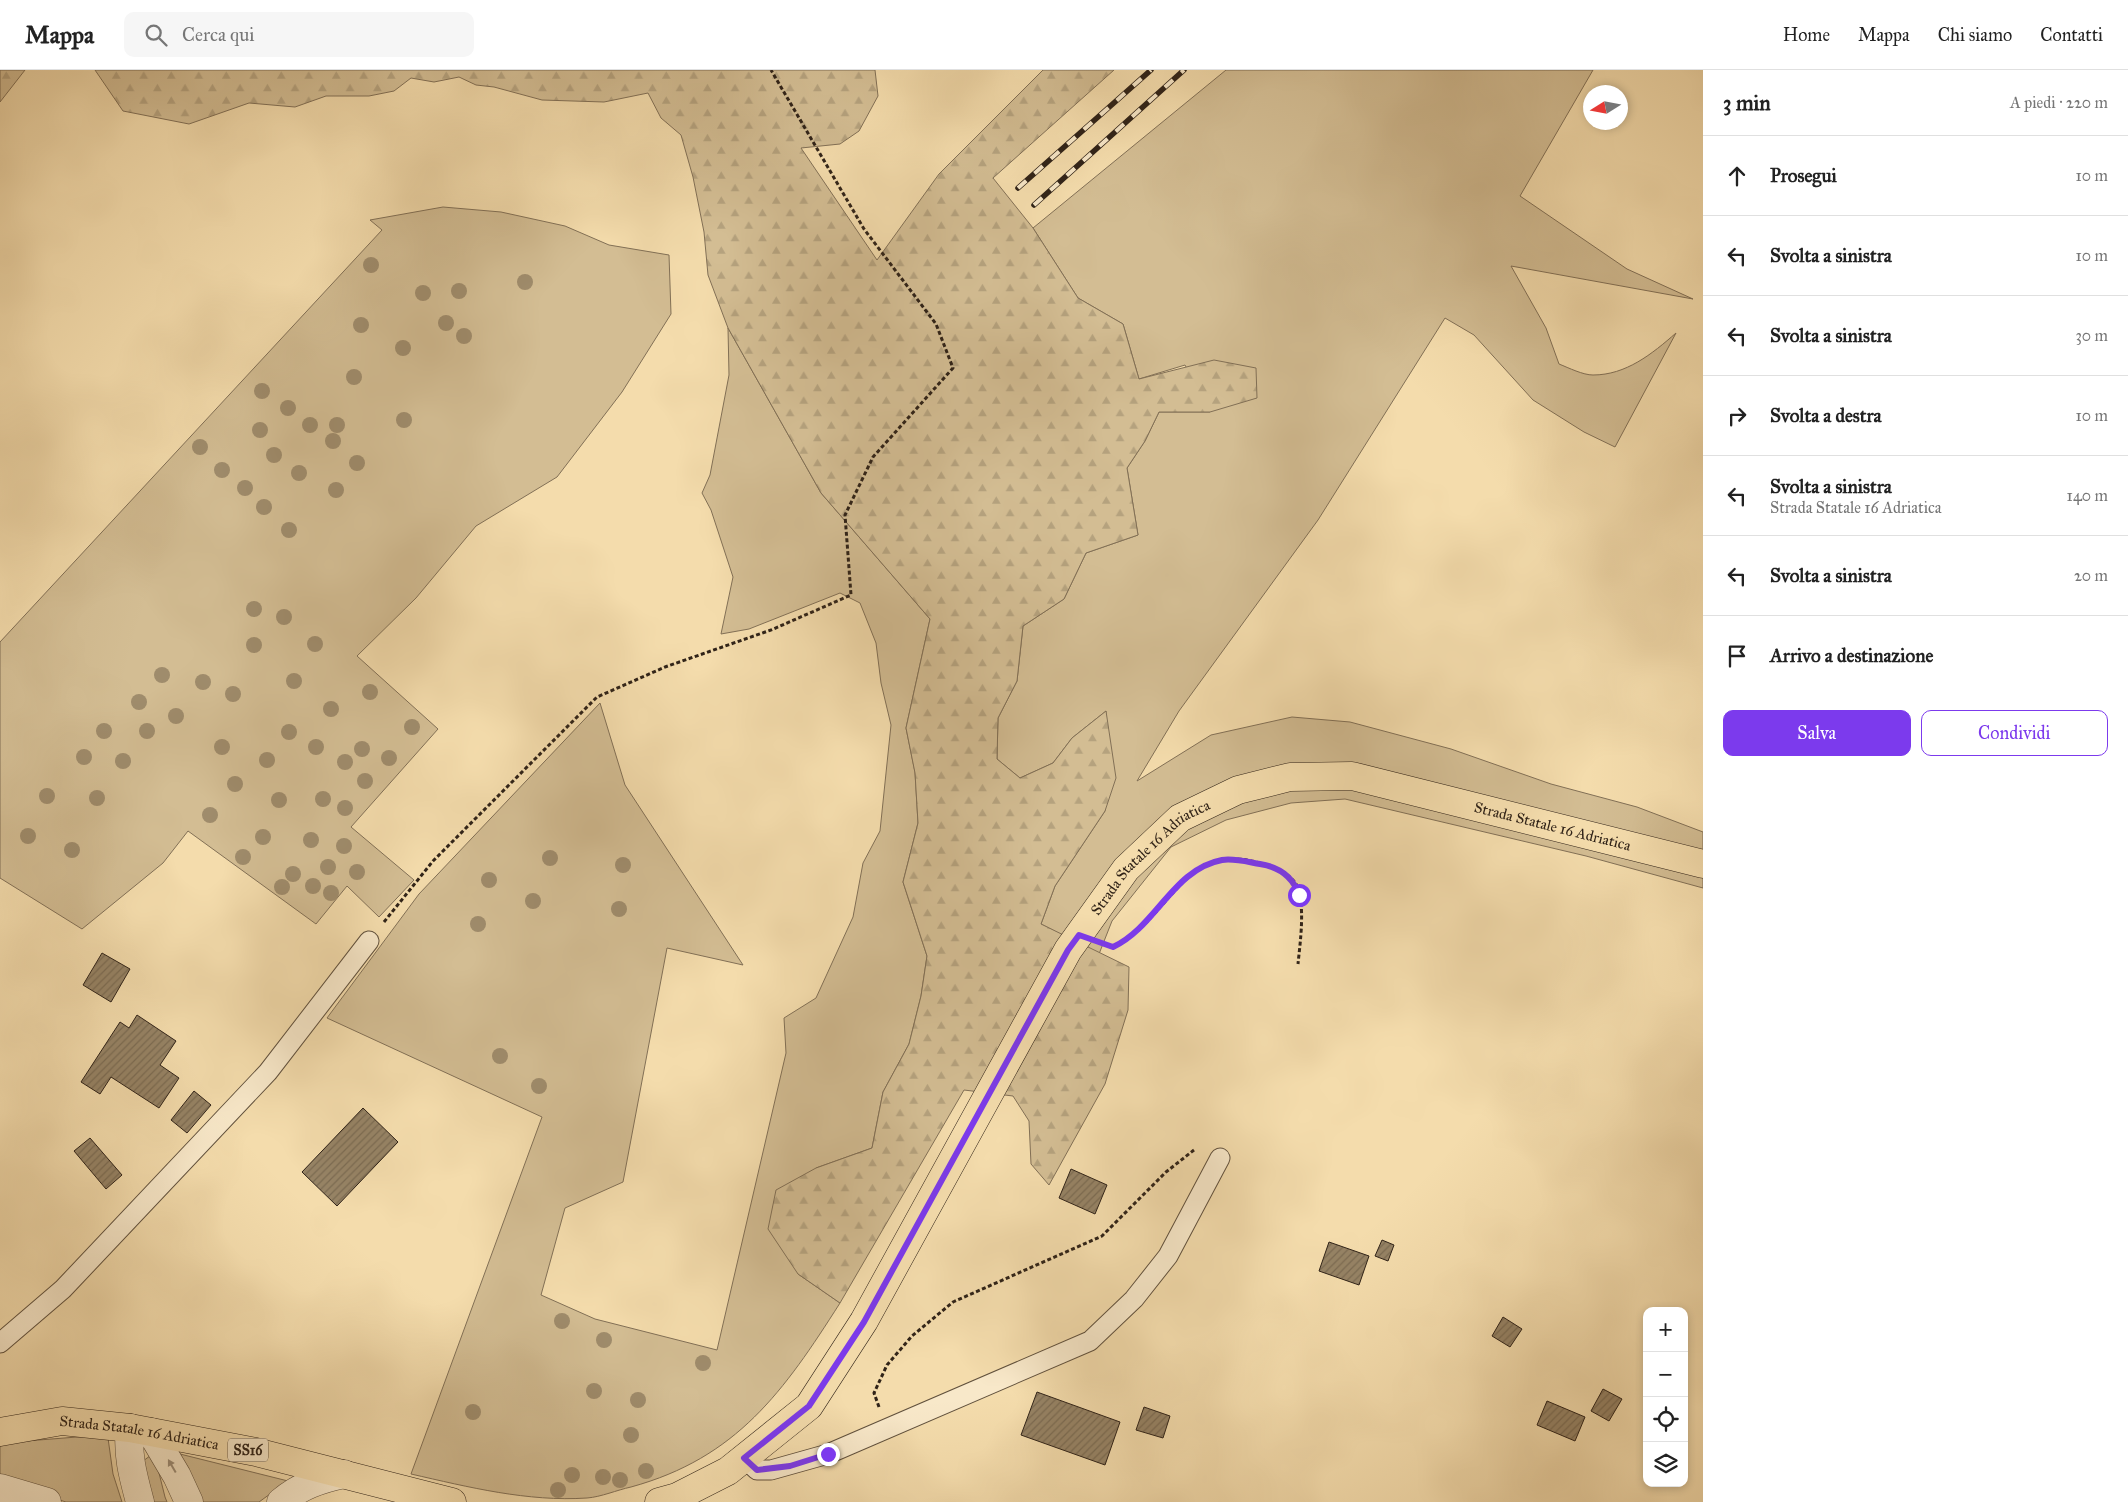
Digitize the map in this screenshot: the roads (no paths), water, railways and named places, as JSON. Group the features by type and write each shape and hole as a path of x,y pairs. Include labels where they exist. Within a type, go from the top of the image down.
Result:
{"main road":[{"name":"Strada Statale 16 Adriatica","path":"659,1502 677,1497 728,1471 809,1406 864,1322 1068,950 1126,870 1180,818 1238,790 1290,777 1352,776 1703,864"},
{"name":"Strada Statale 16 Adriatica","path":"0,1432 62,1421 141,1430 256,1452 452,1502"}],"street":[{"path":"140,1502 130,1465 128,1446 141,1430 177,1476 188,1502"},
{"path":"280,1502 293,1492 318,1480 344,1474"},
{"path":"0,1488 47,1502"}],"lane":[{"path":"0,1343 63,1289 268,1072 369,941"},
{"path":"744,1458 757,1470 780,1468 828,1454 1090,1340 1134,1299 1168,1256 1220,1158"}],"railway":[{"path":"1018,188 1151,70"},
{"path":"1034,205 1184,70"}]}
